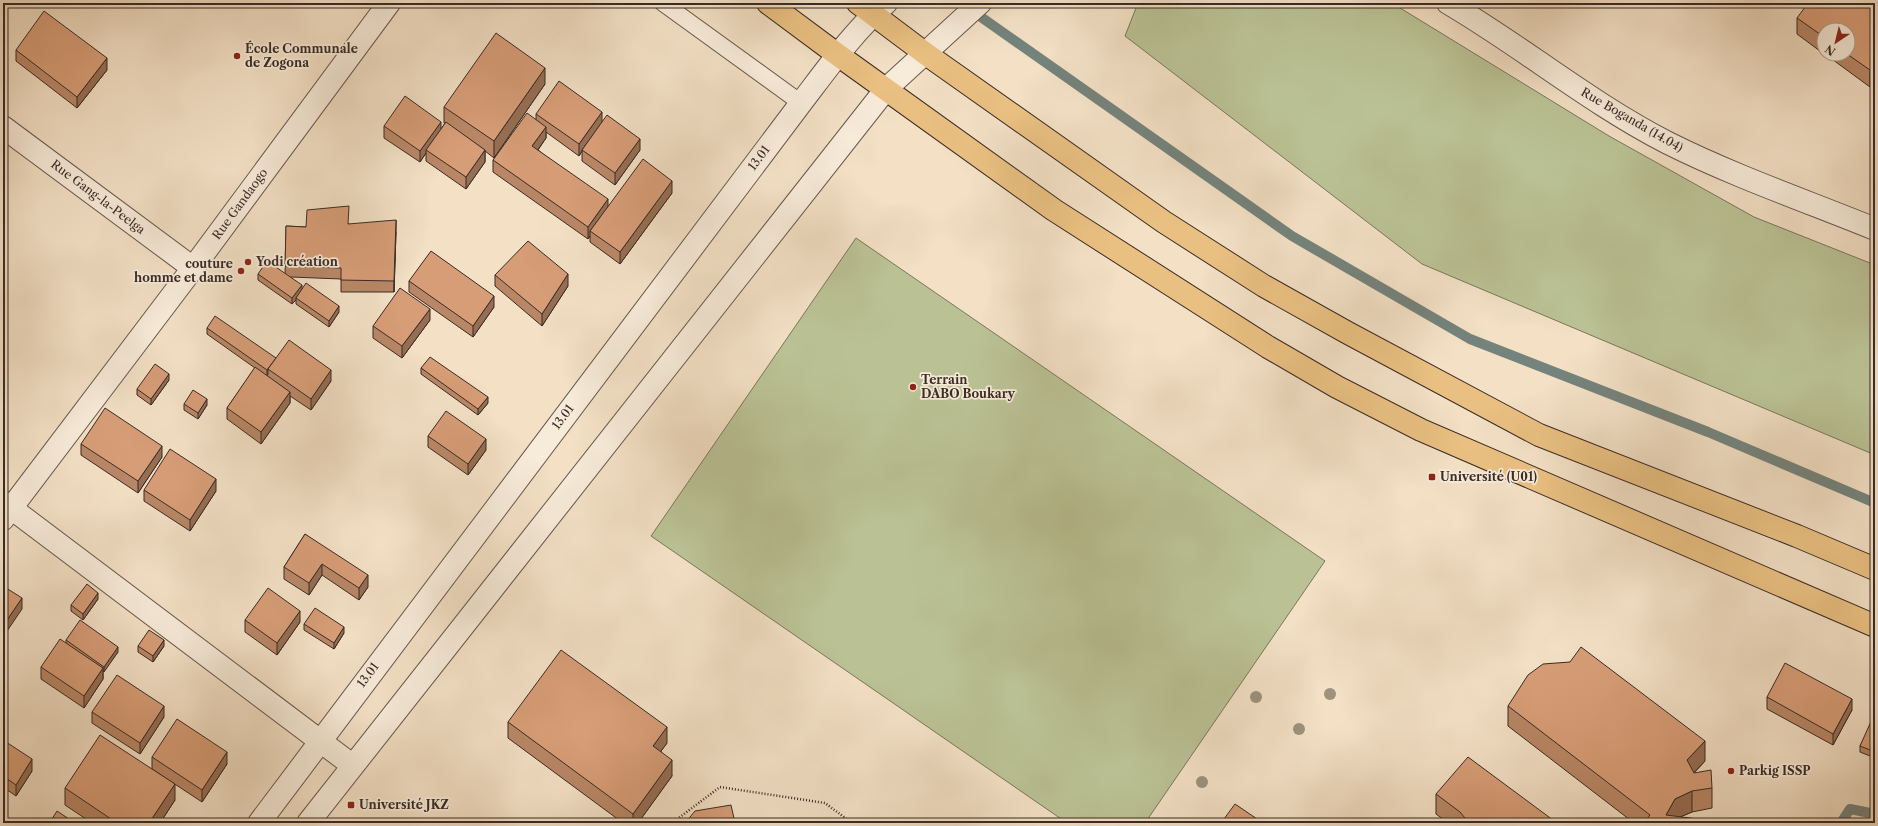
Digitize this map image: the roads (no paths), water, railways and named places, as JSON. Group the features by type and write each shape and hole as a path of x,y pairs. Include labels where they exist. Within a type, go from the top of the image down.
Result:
{"main road":[{"path":"768,3 1054,210 1261,343 1337,387 1421,430 1875,626"},
{"path":"872,7 926,54 1164,222 1264,286 1539,436 1797,536 1875,569"}],"street":[{"name":"Rue Gandaogo","path":"6,510 193,268 389,3"},
{"path":"308,823 352,765 886,89 980,3"},
{"name":"Rue Boganda (14.04)","path":"1448,3 1599,103 1668,142 1731,171 1875,229"},
{"name":"13.01","path":"259,823 320,740 838,55 872,7"},
{"name":"Rue Gang-la-Peelga","path":"3,126 193,268"},
{"path":"6,510 352,765"}],"lane":[{"path":"663,3 801,103"}],"waterway":[{"path":"961,3 1292,236 1470,339 1708,432 1875,503"},
{"path":"1841,823 1850,809 1875,814"}],"place":[{"name":"École Communale de Zogona","path":"237,56"},
{"name":"Yodi création","path":"248,262"},
{"name":"couture homme et dame","path":"241,271"},
{"name":"Terrain DABO Boukary","path":"913,387"},
{"name":"Université (U01)","path":"1432,477"},
{"name":"Parkig ISSP","path":"1731,771"},
{"name":"Université JKZ","path":"351,805"}]}
